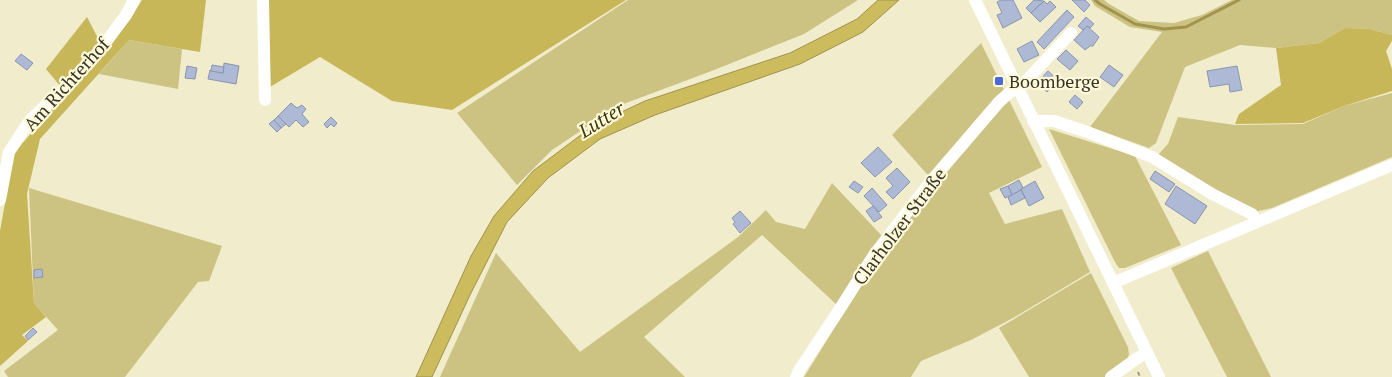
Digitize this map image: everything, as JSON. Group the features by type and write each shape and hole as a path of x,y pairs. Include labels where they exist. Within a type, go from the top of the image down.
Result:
{"street":[{"name":"Am Richterhof","path":"0,200 9,152 30,120 66,88 100,50 134,0"},
{"path":"263,0 265,100"},
{"path":"975,0 1159,377"},
{"name":"Clarholzer Straße","path":"796,377 874,255 932,180 999,102 1026,81 1071,33"},
{"path":"1033,121 1054,120 1152,157 1212,194 1252,214 1256,222"},
{"path":"1112,283 1392,165"},
{"path":"1111,377 1147,352"}],"shaded area":[{"path":"142,0 206,0 200,52 129,40 40,139 27,194 34,303 46,317 22,335 28,341 0,366 0,231 14,153 131,18"},
{"path":"268,0 626,0 452,110 392,101 320,57 270,87"},
{"path":"628,0 858,0 804,34 618,106 552,150 517,185 457,113"},
{"path":"878,0 899,0 863,32 800,64 655,115 600,139 548,178 507,222 470,295 432,377 416,377 471,256 494,216 533,171 594,125 645,101 790,53 857,19"},
{"path":"1091,0 1104,0 1139,21 1174,23 1202,15 1232,0 1392,0 1392,35 1369,29 1345,28 1319,43 1276,48 1240,45 1185,67 1156,143 1149,148 1090,127 1162,32 1130,27 1095,6"},
{"path":"87,17 100,42 61,87 46,69"},
{"path":"1345,28 1369,29 1392,35 1392,41 1386,51 1392,69 1392,91 1344,106 1303,123 1235,124 1239,114 1281,85 1276,48 1319,43"},
{"path":"129,40 182,49 178,89 99,74"},
{"path":"981,43 1042,167 989,193 1005,224 1062,209 1090,272 1013,318 971,340 921,361 911,377 804,377 878,258 935,183 892,135"},
{"path":"1392,93 1392,157 1272,208 1254,212 1158,155 1168,144 1178,117 1235,125 1303,124 1344,106"},
{"path":"1049,129 1135,156 1181,245 1125,268 1119,268"},
{"path":"832,183 882,236 837,305 762,235 644,337 685,377 440,377 496,253 580,352 738,237 766,210 776,222 805,229"},
{"path":"29,188 222,246 209,281 198,282 125,377 8,377 4,371 58,330 34,303"},
{"path":"1208,251 1271,377 1227,377 1171,268"},
{"path":"1091,273 1128,347 1129,354 1126,362 1106,377 1029,377 999,328"}],"building":[{"path":"1013,0 1022,18 1003,28 997,15 1002,13 997,2"},
{"path":"1034,0 1044,1 1031,13 1026,8"},
{"path":"1072,0 1085,0 1090,5 1084,12"},
{"path":"1044,1 1047,4 1050,1 1056,7 1040,22 1031,13"},
{"path":"1067,10 1074,17 1044,49 1037,42"},
{"path":"1086,17 1094,24 1090,28 1087,26 1083,30 1078,26"},
{"path":"1087,26 1099,37 1093,46 1085,50 1074,40"},
{"path":"1032,41 1039,55 1024,62 1017,49"},
{"path":"1066,50 1078,61 1070,70 1057,59"},
{"path":"21,54 33,63 27,70 15,61"},
{"path":"224,63 239,66 236,84 208,79 210,70 223,73"},
{"path":"212,65 224,67 223,73 211,71"},
{"path":"1109,65 1123,75 1114,87 1100,77"},
{"path":"187,66 197,68 195,79 185,78"},
{"path":"1237,66 1242,90 1230,92 1229,84 1210,87 1207,71"},
{"path":"1048,71 1058,80 1047,92 1037,83"},
{"path":"1075,95 1083,102 1077,109 1069,102"},
{"path":"291,103 297,108 302,105 306,109 302,114 309,122 303,127 296,120 289,127 278,116"},
{"path":"278,116 286,124 281,128 274,120"},
{"path":"331,117 337,123 334,127 331,124 327,128 324,124"},
{"path":"274,120 281,128 277,132 269,124"},
{"path":"878,147 892,162 875,177 861,163"},
{"path":"897,168 910,182 893,199 886,192 893,186 886,178"},
{"path":"1155,171 1175,184 1169,192 1150,179"},
{"path":"1019,180 1023,188 1012,195 1008,186"},
{"path":"854,181 863,187 858,193 849,187"},
{"path":"1035,181 1044,198 1029,206 1021,189"},
{"path":"1008,186 1012,195 1005,198 1000,189"},
{"path":"1176,186 1207,206 1195,224 1165,204"},
{"path":"872,188 887,205 879,212 864,196"},
{"path":"1021,190 1025,198 1011,205 1008,197"},
{"path":"873,206 882,217 874,222 866,211"},
{"path":"740,211 751,223 740,233 733,224 735,222 732,218"},
{"path":"42,269 43,277 34,278 34,270"},
{"path":"33,328 37,332 28,340 25,336"}],"waterway":[{"path":"1095,0 1135,24 1164,29 1186,27 1239,0"}],"place":[{"name":"Boomberge","path":"999,81"}],"water label":[{"name":"Lutter","path":"601,119"}]}
